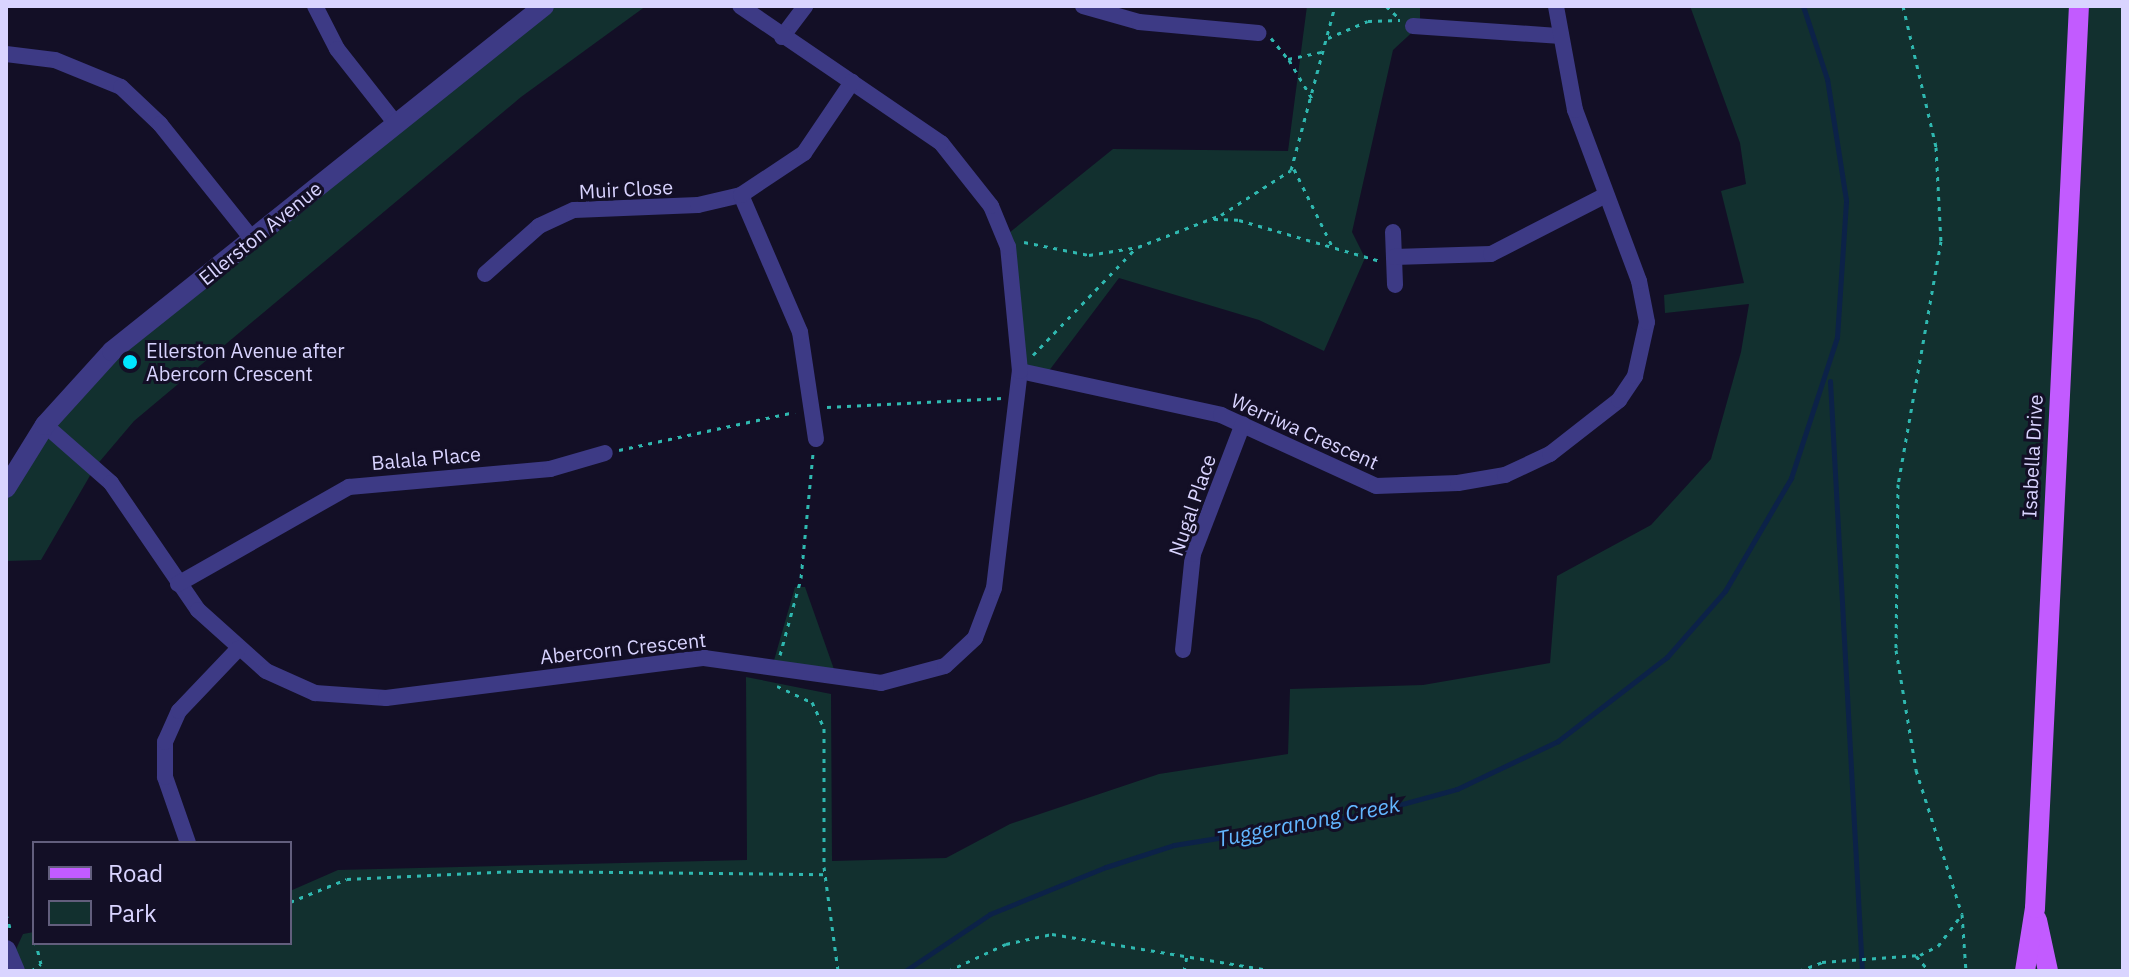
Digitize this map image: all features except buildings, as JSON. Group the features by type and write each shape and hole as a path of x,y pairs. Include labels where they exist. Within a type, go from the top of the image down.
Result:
{"main road":[{"name":"Isabella Drive","path":"2025,971 2035,908 2079,6"},
{"name":"Isabella Drive","path":"2035,908 2048,971"}],"street":[{"path":"315,6 337,49 396,124"},
{"name":"Ellerston Avenue","path":"6,488 45,425 112,351 544,6"},
{"name":"Abercorn Crescent","path":"45,425 111,483 178,584 238,649 282,680 350,699 704,658 881,683 921,678 956,658 987,615 1020,371 1017,283 991,206 941,143 740,6"},
{"path":"782,37 805,6"},
{"path":"1083,6 1139,22 1258,33"},
{"name":"Werriwa Crescent","path":"1020,371 1177,402 1243,424 1350,476 1404,489 1505,475 1550,454 1619,400 1644,350 1646,308 1575,110 1558,36 1556,6"},
{"path":"1408,23 1558,36"},
{"path":"6,54 89,70 128,93 252,239"},
{"name":"Muir Close","path":"485,274 539,226 574,210 698,205 741,195 804,153 852,82"},
{"path":"741,195 800,332 816,439"},
{"path":"1394,257 1491,254 1606,195"},
{"path":"1393,232 1395,285"},
{"name":"Nugal Place","path":"1183,650 1193,554 1243,424"},
{"name":"Balala Place","path":"178,584 349,487 550,469 605,453"},
{"path":"187,841 165,777 165,742 179,711 238,649"},
{"path":"6,950 15,971"}],"path":[{"path":"1028,241 1089,255 1138,247 1210,219 1294,168 1314,102 1335,6"},
{"path":"1386,6 1408,23"},
{"path":"1903,6 1936,147 1941,241 1898,484 1896,650 1916,770 1962,914 1966,971"},
{"path":"1328,38 1368,21 1408,23"},
{"path":"1258,33 1282,42 1288,59 1314,102"},
{"path":"1288,59 1325,51"},
{"path":"1294,168 1336,250"},
{"path":"1210,219 1239,220 1389,263 1394,257"},
{"path":"1038,355 1097,282 1138,247"},
{"path":"1005,413 1006,398"},
{"path":"780,656 801,578 816,439"},
{"path":"767,654 795,658"},
{"path":"777,672 778,687 820,714 826,874 838,971"},
{"path":"292,901 347,879 519,871 826,874"},
{"path":"1799,971 1812,963 1916,956 1938,946 1962,914"},
{"path":"948,971 1006,944 1052,934 1276,971"},
{"path":"31,971 41,964 36,945"},
{"path":"1184,971 1187,955"},
{"path":"1916,956 1929,971"},
{"path":"1811,971 1812,963"}],"green space":[{"path":"544,6 646,6 521,97 134,421 95,467 41,560 6,561 6,490 67,398"},
{"path":"1307,6 1420,6 1420,25 1393,50 1352,232 1365,258 1324,351 1259,320 1119,278 1045,376 1020,371 1004,237 1113,149 1288,151"},
{"path":"1690,6 2123,6 2123,971 6,971 23,934 32,932 32,945 292,945 292,890 338,870 747,860 746,677 831,694 832,861 946,858 1010,824 1159,774 1288,754 1290,689 1423,685 1550,663 1557,576 1651,525 1711,459 1741,352 1749,304 1665,313 1664,295 1744,283 1721,191 1746,184 1740,143"},
{"path":"795,587 805,587 836,675 773,664"}],"waterway":[{"name":"Tuggeranong Creek","path":"905,971 990,914 1106,867 1174,845 1362,815 1457,789 1558,741 1667,657 1725,591 1791,478 1837,337 1846,200 1827,79 1803,6"},
{"path":"1830,381 1862,971"}],"place":[{"name":"Ellerston Avenue after Abercorn Crescent","path":"130,362"}]}
